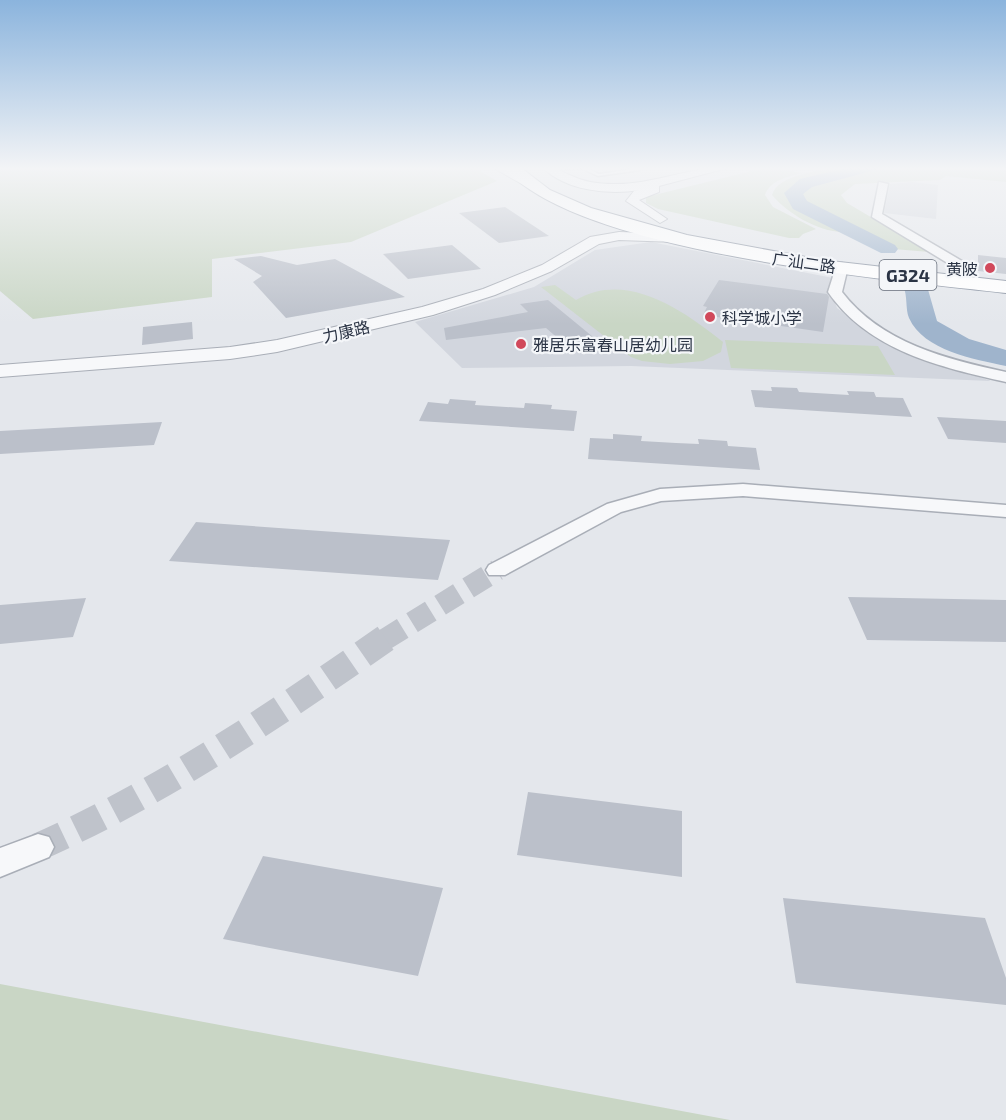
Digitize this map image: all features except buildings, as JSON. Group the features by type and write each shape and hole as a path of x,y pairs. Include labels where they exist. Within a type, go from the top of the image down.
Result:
{"highway":[{"name":"广汕二路","path":"616,219 676,238 760,255 939,264 959,274"},
{"name":"广汕二路","path":"661,219 844,261 861,270 959,274 1004,284"}],"street":[{"name":"力康路","path":"0,364 256,339 343,323 430,302 508,277 553,255 575,239 588,225 586,219"},
{"path":"882,219 959,274"},
{"name":"力康路","path":"0,371 230,353 300,342 427,311 489,292 547,268 595,240 619,236 676,238"},
{"path":"844,261 835,292 843,307 867,326 901,345 1006,377"},
{"path":"497,570 614,508 660,495 743,490 1006,511"},
{"path":"0,863 38,847"}],"shaded area":[{"name":"科学城小学","path":"651,242 833,278 833,297 837,308 862,326 897,347 991,381 631,366 462,368 415,322 534,287 595,250"}],"green space":[{"path":"0,219 405,219 351,242 212,259 212,297 33,319 0,291"},
{"path":"704,219 797,219 816,229 799,238 789,238"},
{"path":"820,219 841,232 822,228 803,220"},
{"path":"835,219 875,219 930,252 893,249"},
{"path":"555,285 576,300 595,292 615,290 635,292 654,298 691,318 723,342 721,352 703,361 670,364 642,361 631,357 541,287"},
{"path":"725,340 878,346 895,375 731,368"},
{"path":"0,984 730,1120 0,1120"}],"waterway":[{"path":"829,219 888,249"},
{"path":"915,286 922,318 928,326 960,345 1006,358"}],"tunnel":[{"path":"384,640 497,570"},
{"path":"38,847 129,802 217,751 386,638"}],"place":[{"name":"黄陂","path":"990,268"},
{"name":"科学城小学","path":"710,317"},
{"name":"雅居乐富春山居幼儿园","path":"521,344"}]}
